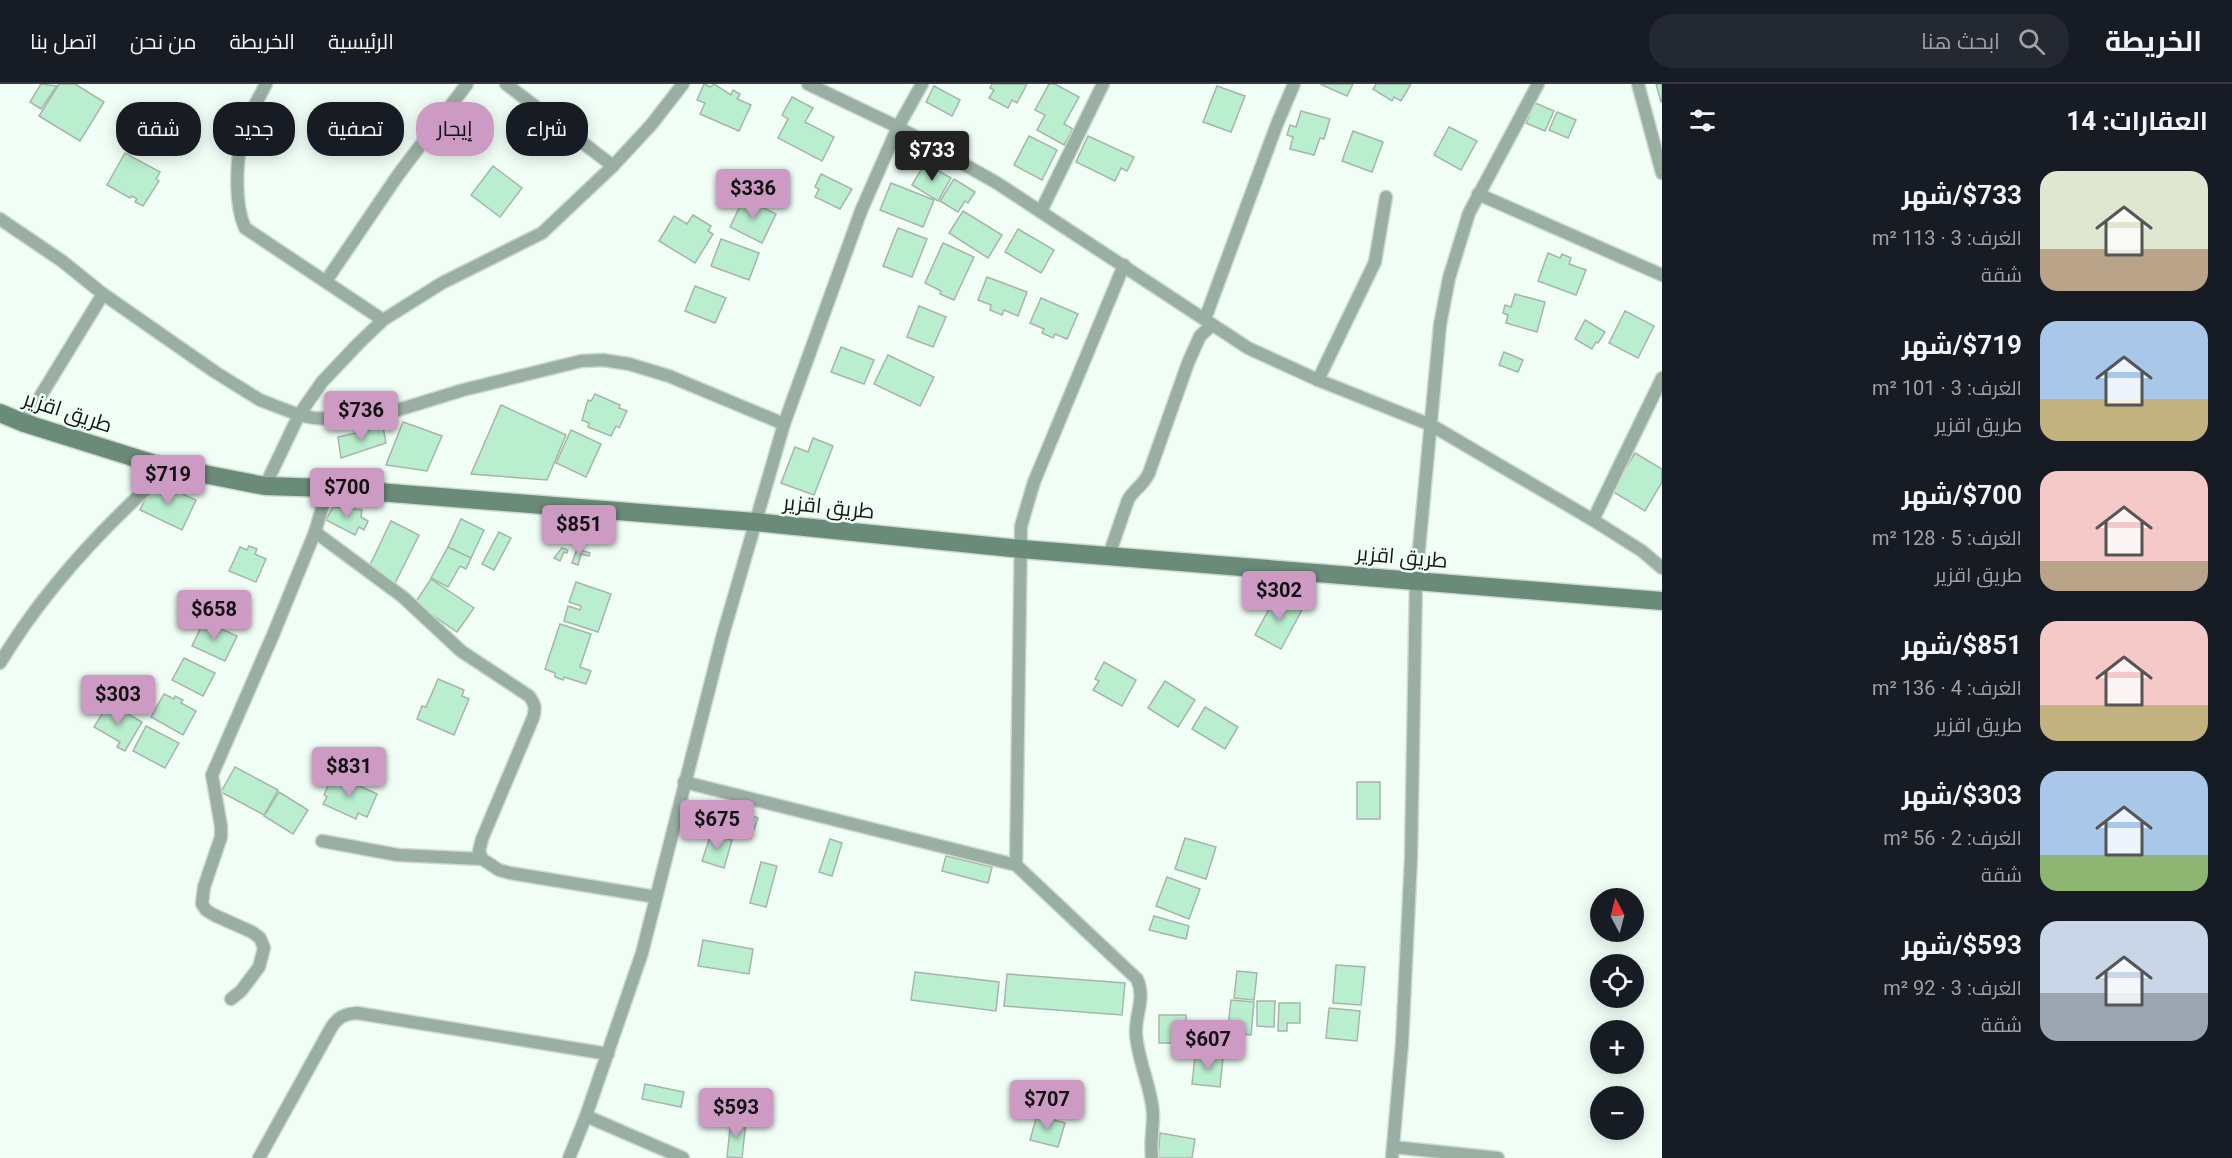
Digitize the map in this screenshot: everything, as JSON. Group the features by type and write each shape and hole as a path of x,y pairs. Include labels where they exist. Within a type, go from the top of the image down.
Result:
{"street":[{"path":"266,84 247,122 242,141 238,171 242,222 252,234 383,320"},
{"path":"326,281 398,175 468,84"},
{"path":"506,84 614,166"},
{"path":"265,486 299,415 322,382 383,320 442,283 542,233 614,166 651,125 683,84"},
{"path":"808,84 898,127 997,183 1248,348 1318,380 1431,425 1593,520 1642,551 1662,568"},
{"path":"569,1158 586,1116 642,953 684,782 784,424 861,211 898,127 922,84"},
{"path":"1041,211 1103,84"},
{"path":"1109,555 1131,494 1146,482 1188,363 1208,322 1276,124 1294,84"},
{"path":"1498,1158 1392,1153 1402,1044 1411,858 1416,581 1440,325 1460,238 1478,194 1538,84"},
{"path":"1638,84 1662,173"},
{"path":"1478,194 1662,275"},
{"path":"1318,380 1375,262 1386,197"},
{"path":"0,219 215,372 260,400 299,415 347,420 388,413 463,390 581,361 603,360 629,364 669,376 784,424"},
{"path":"1016,865 1021,526 1030,494 1124,265"},
{"path":"24,423 103,294"},
{"path":"1593,520 1662,378"},
{"name":"طريق اقزير","path":"0,413 24,423 158,465 265,486 328,488 755,522 1021,549 1662,601"},
{"path":"0,663 17,634 65,571 144,491 158,465"},
{"path":"231,999 241,991 259,966 264,948 260,938 252,932 213,915 202,904 204,887 221,837 212,775 315,532 328,488"},
{"path":"315,532 403,597 461,651 529,696 534,702 536,709 533,718 482,839 479,851 482,859"},
{"path":"684,782 1016,865 1137,979 1142,989 1136,1037 1153,1115 1152,1158"},
{"path":"322,841 398,855 482,859 499,870 510,873 656,897"},
{"path":"259,1158 331,1028 337,1019 345,1014 357,1013 608,1054"},
{"path":"586,1116 683,1158"}],"building":[{"path":"41,84 57,86 41,109 30,102"},
{"path":"59,84 75,84 104,102 80,141 39,116"},
{"path":"704,84 710,87 714,84 731,95 733,90 740,94 737,99 751,105 739,131 700,114 705,103 697,100"},
{"path":"992,84 1027,84 1017,103 1012,100 1008,108 989,98 994,90 990,88"},
{"path":"1049,84 1055,84 1079,97 1064,124 1073,129 1064,145 1037,130 1045,115 1035,110"},
{"path":"1320,84 1353,84 1347,96"},
{"path":"1376,84 1411,84 1401,101 1394,97 1392,101 1373,89"},
{"path":"1656,84 1662,84 1661,102"},
{"path":"934,86 960,100 952,116 926,102"},
{"path":"1217,86 1245,96 1231,132 1203,122"},
{"path":"792,97 813,108 805,122 834,137 822,161 778,138 788,119 782,115"},
{"path":"1535,103 1554,111 1545,131 1526,123"},
{"path":"1301,111 1330,119 1324,139 1320,138 1314,155 1290,149 1293,137 1287,135 1290,125 1296,127"},
{"path":"1557,112 1576,120 1568,138 1549,130"},
{"path":"1449,127 1477,141 1461,170 1434,155"},
{"path":"1353,131 1383,142 1372,172 1342,161"},
{"path":"1029,136 1057,150 1042,180 1014,165"},
{"path":"1088,136 1134,157 1127,171 1121,168 1115,181 1076,162"},
{"path":"123,156 131,156 160,172 156,179 159,181 143,206 135,202 137,199 132,196 130,198 107,185"},
{"path":"925,163 951,178 938,201 912,185"},
{"path":"493,166 522,188 500,217 471,195"},
{"path":"821,174 852,189 840,209 815,197 819,189 815,187"},
{"path":"954,179 975,192 958,212 940,201"},
{"path":"891,183 934,200 923,227 880,210"},
{"path":"744,198 776,214 762,243 730,227"},
{"path":"963,211 1002,235 988,258 949,233"},
{"path":"693,215 711,226 708,231 713,234 695,263 659,241 674,216 687,224"},
{"path":"898,228 927,239 912,277 883,266"},
{"path":"1018,229 1054,250 1041,273 1005,252"},
{"path":"721,239 759,253 749,280 711,266"},
{"path":"943,243 974,257 954,300 940,294 941,291 925,283"},
{"path":"1548,253 1560,258 1562,254 1571,258 1569,264 1586,270 1576,295 1538,281"},
{"path":"987,277 1027,292 1018,316 1004,310 1002,315 990,310 991,305 978,300"},
{"path":"695,286 726,298 715,323 685,311"},
{"path":"1515,294 1545,302 1537,332 1506,323 1508,315 1503,313 1505,305 1511,307"},
{"path":"1041,298 1078,314 1067,339 1055,334 1053,338 1042,333 1044,329 1030,323"},
{"path":"919,306 946,317 933,347 907,337"},
{"path":"1625,311 1654,326 1638,358 1609,343"},
{"path":"1585,320 1605,332 1592,349 1575,339"},
{"path":"841,347 874,360 864,384 831,372"},
{"path":"1504,352 1523,360 1518,372 1499,365"},
{"path":"888,355 934,377 920,406 874,384"},
{"path":"595,394 620,405 619,408 627,411 619,428 616,426 611,436 588,427 589,423 582,420 588,400 591,401"},
{"path":"501,405 566,435 547,480 471,474"},
{"path":"403,422 442,436 427,471 386,465"},
{"path":"383,427 386,443 341,458 338,437"},
{"path":"571,430 601,444 586,477 556,463"},
{"path":"813,438 833,446 814,495 781,483 795,447 808,452"},
{"path":"1635,453 1662,469 1662,482 1645,511 1612,491"},
{"path":"165,486 196,500 182,530 140,510 150,489"},
{"path":"333,507 362,510 361,517 368,521 364,530 359,527 355,535 326,520"},
{"path":"461,519 484,530 471,558 448,547"},
{"path":"391,521 419,535 394,585 370,565"},
{"path":"499,532 511,538 494,570 482,564"},
{"path":"249,546 257,549 255,554 266,559 256,582 229,571 240,547 247,550"},
{"path":"448,547 471,558 466,569 460,566 448,587 431,578"},
{"path":"562,548 568,550 567,553 564,552 560,561 554,558"},
{"path":"577,549 590,553 589,556 581,554 578,565 572,563"},
{"path":"431,579 474,608 457,632 415,603"},
{"path":"576,582 611,594 598,632 564,621 568,606 580,610 581,606 569,602"},
{"path":"1277,594 1303,608 1281,649 1255,635"},
{"path":"204,621 237,636 225,661 192,646"},
{"path":"560,624 591,634 580,667 591,671 586,684 564,677 563,680 555,677 555,673 545,669"},
{"path":"184,658 215,673 203,696 172,680"},
{"path":"1104,662 1136,680 1122,706 1093,690 1099,681 1095,679"},
{"path":"438,679 464,690 462,696 469,699 454,735 417,719 422,706 426,707"},
{"path":"1165,681 1195,700 1178,727 1148,708"},
{"path":"164,694 183,700 181,703 196,711 183,735 151,717"},
{"path":"109,703 142,722 125,751 117,747 120,742 94,727"},
{"path":"1205,707 1238,727 1225,749 1192,729"},
{"path":"146,726 179,743 165,768 133,751"},
{"path":"235,767 278,790 264,815 221,792"},
{"path":"333,774 377,794 367,817 358,813 356,819 323,804 327,797 324,795"},
{"path":"1357,782 1380,782 1380,819 1357,819"},
{"path":"279,792 308,810 293,834 264,816"},
{"path":"739,811 758,818 751,838 732,831"},
{"path":"711,834 732,840 724,868 702,861"},
{"path":"1185,838 1216,847 1206,879 1175,869"},
{"path":"830,839 842,843 832,876 819,872"},
{"path":"946,856 992,867 988,883 942,871"},
{"path":"761,862 777,866 766,907 750,903"},
{"path":"1167,877 1200,889 1189,919 1156,906"},
{"path":"1154,916 1189,926 1186,939 1149,930"},
{"path":"703,940 753,949 749,974 698,966"},
{"path":"1336,965 1365,967 1361,1005 1333,1003"},
{"path":"1237,971 1257,973 1254,1000 1234,998"},
{"path":"915,972 999,982 996,1011 911,1000"},
{"path":"1007,974 1125,983 1122,1015 1004,1006"},
{"path":"1231,1000 1254,1002 1251,1035 1241,1034 1242,1029 1228,1028"},
{"path":"1257,1001 1275,1001 1274,1027 1257,1026"},
{"path":"1279,1003 1300,1003 1300,1023 1287,1023 1287,1031 1278,1031"},
{"path":"1329,1008 1360,1011 1357,1041 1326,1038"},
{"path":"1159,1015 1186,1015 1187,1043 1159,1043"},
{"path":"1195,1056 1223,1058 1220,1087 1192,1084"},
{"path":"645,1084 684,1092 681,1107 642,1099"},
{"path":"1037,1115 1065,1123 1058,1147 1030,1140"},
{"path":"731,1119 746,1121 742,1158 727,1157"},
{"path":"1160,1133 1195,1139 1192,1158 1158,1158"}]}
